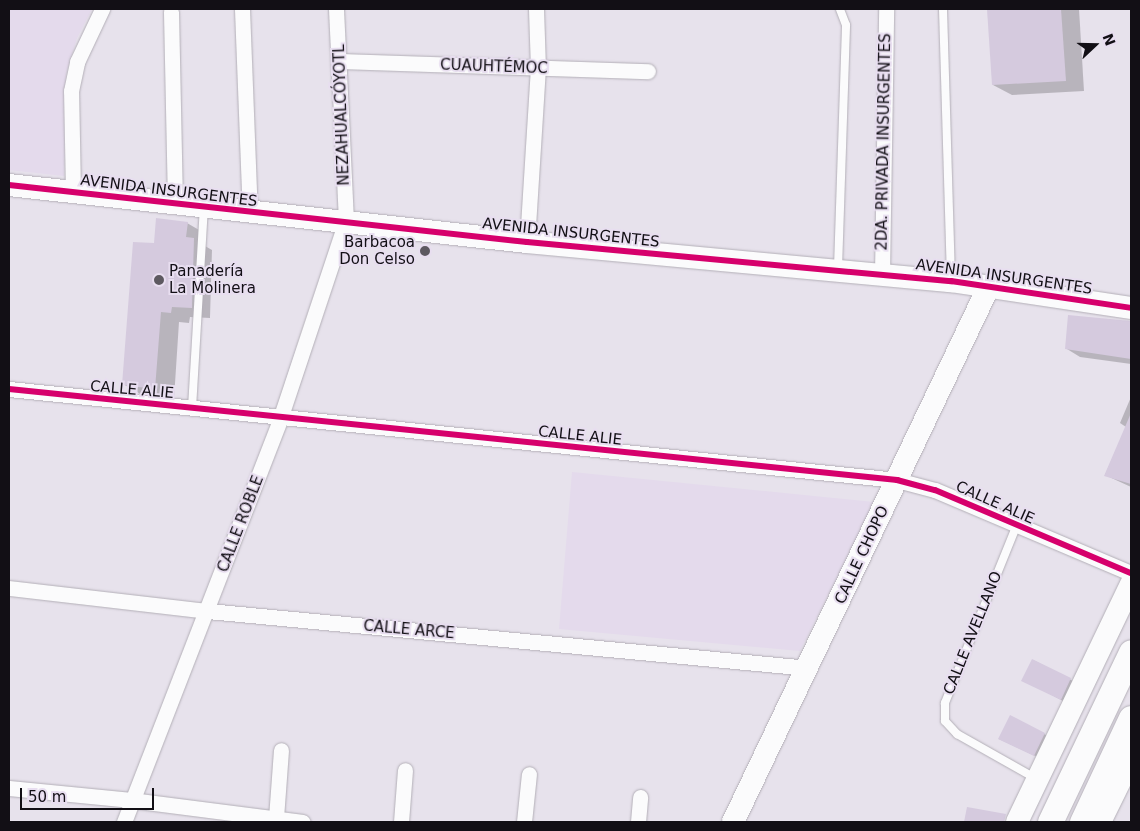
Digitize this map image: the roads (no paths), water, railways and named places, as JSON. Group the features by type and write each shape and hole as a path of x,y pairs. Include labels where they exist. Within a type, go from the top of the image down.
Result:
{"main road":[{"path":"1050,822 1131,652"},
{"path":"1082,822 1131,718"}],"street":[{"path":"73,192 71,90 77,62 102,9"},
{"path":"242,9 250,213"},
{"name":"NEZAHUALCÓYOTL","path":"336,9 340,61 346,221"},
{"path":"527,242 538,69 536,9"},
{"name":"2DA. PRIVADA INSURGENTES","path":"882,275 886,9"},
{"path":"171,12 175,204"},
{"name":"CUAUHTÉMOC","path":"340,61 538,69 648,71"},
{"name":"AVENIDA INSURGENTES","path":"9,185 527,242 951,281 1131,308"},
{"name":"CALLE ROBLE","path":"124,822 131,800 208,611 280,418 346,221"},
{"name":"CALLE CHOPO","path":"733,822 809,668 989,286"},
{"name":"CALLE ALIE","path":"9,389 897,480 935,490 1016,527 1131,573"},
{"path":"1018,822 1131,584"},
{"name":"CALLE ARCE","path":"9,588 208,611 809,668"},
{"path":"276,818 281,750"},
{"path":"1100,822 1131,760"},
{"path":"401,822 405,770"},
{"path":"524,822 529,774"},
{"path":"9,788 131,800 303,822"},
{"path":"638,822 640,797"}],"lane":[{"path":"838,270 846,25 840,9"},
{"path":"943,9 951,281"},
{"path":"192,408 204,207"},
{"name":"CALLE AVELLANO","path":"1016,527 945,703 944,721 957,734 1037,780"}],"place":[{"name":"Barbacoa Don Celso","path":"425,251"},
{"name":"Panadería La Molinera","path":"159,280"}]}
